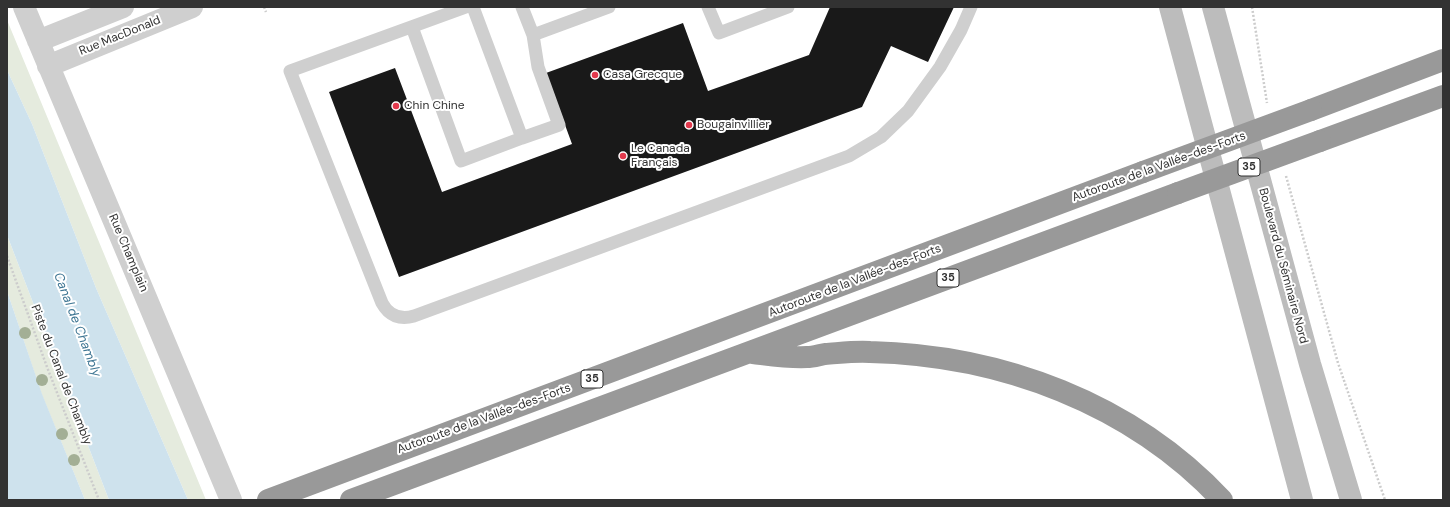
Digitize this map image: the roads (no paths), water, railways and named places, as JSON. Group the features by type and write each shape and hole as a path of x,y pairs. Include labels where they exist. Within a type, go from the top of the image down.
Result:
{"highway":[{"name":"Autoroute de la Vallée-des-Forts","path":"268,500 1443,60"},
{"name":"35","path":"351,500 1443,96"},
{"path":"745,353 807,357 862,352 917,354 964,361 1017,374 1068,393 1130,425 1183,463 1222,500"}],"main road":[{"path":"1170,7 1302,500"},
{"name":"Boulevard du Séminaire Nord","path":"1213,7 1310,364 1351,500"}],"street":[{"name":"Rue Champlain","path":"24,7 231,500"},
{"path":"38,41 123,7"},
{"name":"Rue MacDonald","path":"48,66 192,7"}],"lane":[{"path":"466,7 290,71 382,303 392,315 402,318 414,316 849,156 881,137 908,111 940,67 961,30 971,7"},
{"path":"473,7 522,138"},
{"path":"412,27 462,161 559,125 538,67 533,35 522,7"},
{"path":"533,35 609,7"},
{"path":"708,7 718,33 788,7"}],"water":[{"name":"Canal de Chambly","path":"7,70 32,124 96,288 188,500 109,500 7,235"},
{"path":"7,291 42,394 85,500 7,500"}],"place":[{"name":"Casa Grecque","path":"595,75"},
{"name":"Chin Chine","path":"396,106"},
{"name":"Bougainvillier","path":"689,125"},
{"name":"Le Canada Français","path":"623,156"}]}
